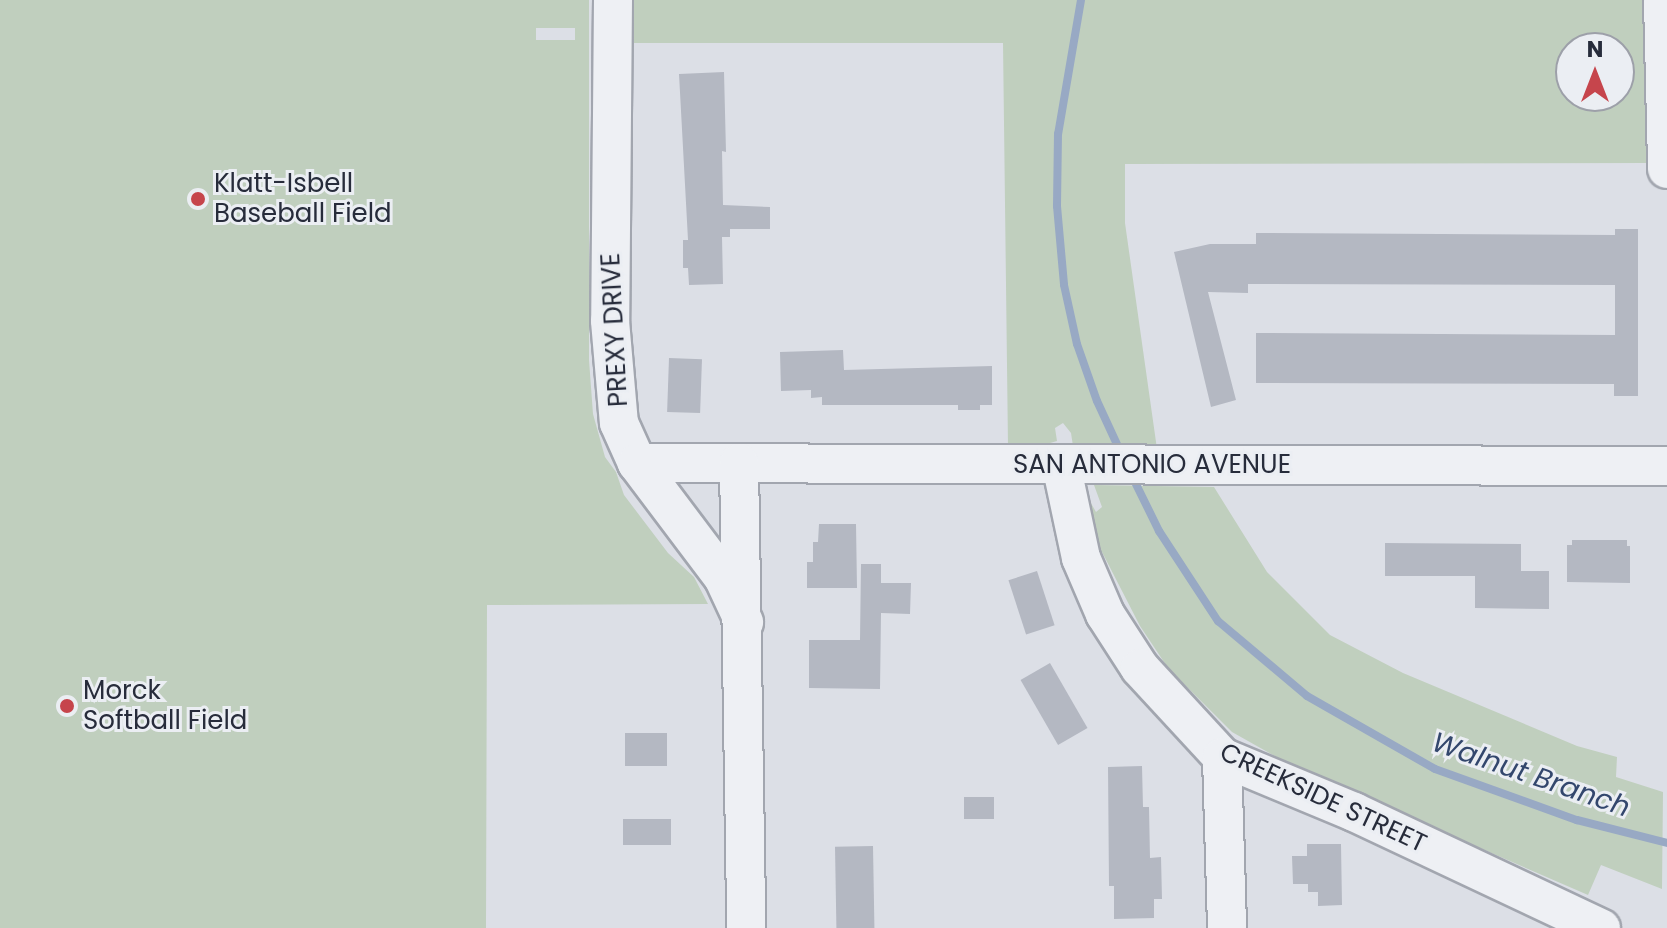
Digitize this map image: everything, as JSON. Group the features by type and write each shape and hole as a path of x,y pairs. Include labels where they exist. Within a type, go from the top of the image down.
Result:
{"street":[{"name":"PREXY DRIVE","path":"613,0 610,321 619,423 637,463 723,577 744,622"},
{"path":"1663,0 1667,169"},
{"name":"SAN ANTONIO AVENUE","path":"637,463 1667,466"},
{"name":"PREXY DRIVE","path":"739,463 744,622 746,928"},
{"name":"CREEKSIDE STREET","path":"1061,464 1081,558 1105,614 1140,668 1222,757 1354,812 1601,928"},
{"path":"1222,757 1227,928"}],"green space":[{"path":"0,0 589,0 589,360 593,414 605,457 616,472 624,495 668,553 694,577 708,604 487,605 486,928 0,928","holes":["536,28 575,28 575,40 536,40"]},
{"path":"633,0 1645,0 1649,163 1125,164 1125,223 1157,449 1073,446 1071,433 1063,423 1055,428 1057,441 1029,449 1008,446 1003,43 633,43"},
{"path":"1094,485 1214,487 1267,572 1330,635 1403,673 1577,746 1617,757 1616,777 1663,792 1662,889 1601,865 1588,895 1298,769 1232,732 1168,668 1140,626 1102,552 1090,553 1085,509 1088,498 1096,512 1102,507"}],"building":[{"path":"724,72 726,152 722,151 723,205 770,207 770,229 730,229 730,237 722,237 723,284 689,285 688,268 683,268 683,240 688,240 679,74"},
{"path":"1615,229 1638,229 1638,396 1614,396 1614,384 1256,383 1256,333 1615,335 1615,285 1248,284 1248,293 1208,292 1236,400 1211,407 1174,252 1210,244 1256,244 1256,233 1615,235"},
{"path":"843,350 844,370 992,366 992,405 980,405 980,410 958,410 958,405 822,405 822,397 811,398 811,390 781,391 780,352"},
{"path":"669,358 702,359 700,413 667,412"},
{"path":"819,524 856,524 857,588 807,588 807,562 813,562 813,542 818,542"},
{"path":"1572,540 1627,540 1627,546 1630,546 1630,583 1567,582 1567,545 1572,545"},
{"path":"1385,543 1521,544 1521,571 1549,571 1549,609 1475,608 1475,576 1385,576"},
{"path":"861,564 881,564 881,583 911,583 910,614 881,613 880,689 809,688 809,640 860,640"},
{"path":"1037,571 1055,625 1026,634 1008,580"},
{"path":"1050,663 1088,728 1058,745 1021,680"},
{"path":"625,733 667,733 667,766 625,766"},
{"path":"1142,766 1143,807 1149,807 1150,858 1161,857 1162,899 1154,899 1154,918 1114,919 1114,886 1109,886 1108,767"},
{"path":"964,797 994,797 994,819 964,819"},
{"path":"623,819 671,819 671,845 623,845"},
{"path":"1307,844 1341,844 1342,905 1318,906 1318,892 1308,892 1308,884 1293,884 1292,856 1307,856"},
{"path":"873,846 874,928 836,928 835,847"}],"waterway":[{"name":"Walnut Branch","path":"1081,0 1058,134 1057,206 1064,285 1077,344 1097,401 1122,455"},
{"name":"Walnut Branch","path":"1131,474 1159,531 1218,621 1307,696 1435,769 1577,820 1667,843"}],"place":[{"name":"Klatt-Isbell Baseball Field","path":"198,199"},
{"name":"Morck Softball Field","path":"67,706"}]}
